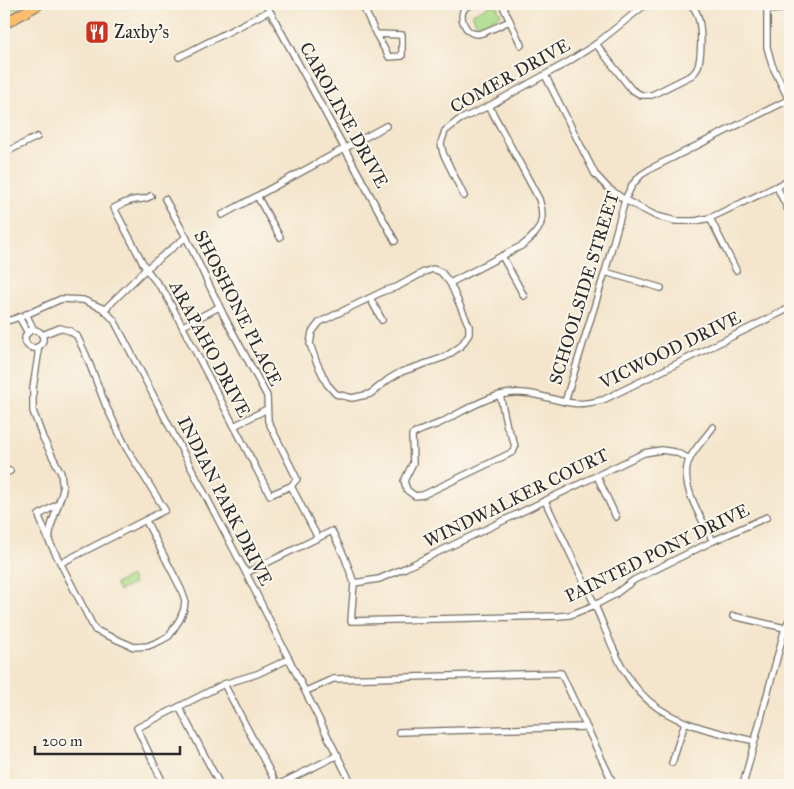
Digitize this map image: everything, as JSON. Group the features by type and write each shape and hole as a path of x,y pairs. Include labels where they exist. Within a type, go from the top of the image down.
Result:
{"highway":[{"path":"4,24 39,4"}],"street":[{"name":"CAROLINE DRIVE","path":"266,4 395,241"},
{"path":"362,4 376,34 389,57 402,56 402,35 376,34"},
{"path":"473,4 466,7 462,12 462,20 471,33 479,34 510,21"},
{"path":"502,4 521,45"},
{"name":"COMER DRIVE","path":"464,196 443,153 441,143 445,131 459,120 489,106 545,75 596,44 646,4"},
{"path":"596,44 631,89 641,95 652,95 697,70 700,54 700,28 696,10 691,4"},
{"path":"790,8 767,7 768,47 772,65 790,100"},
{"path":"179,58 269,11"},
{"path":"545,75 595,174 608,188 625,200 656,216 676,221 695,221 710,218 790,180"},
{"name":"SCHOOLSIDE STREET","path":"564,402 605,272 625,200 632,185 641,175 652,168 790,100"},
{"path":"450,283 532,238 542,220 539,199 489,106"},
{"path":"222,215 386,126"},
{"path":"4,153 37,137"},
{"path":"777,187 790,214"},
{"name":"ARAPAHO DRIVE","path":"152,196 144,200 136,199 114,208 146,269 165,293 183,326 270,495 291,486"},
{"path":"257,196 280,237"},
{"name":"SHOSHONE PLACE","path":"165,199 186,237 219,307 267,396 268,421 297,478 291,486"},
{"path":"710,218 736,270"},
{"path":"104,310 146,269 186,237"},
{"path":"502,256 524,296"},
{"path":"433,269 441,272 450,283 469,326 469,334 462,346 445,357 401,372 370,394 352,398 336,394 327,384 316,361 310,344 312,332 320,322 370,298 433,269"},
{"path":"605,272 662,288"},
{"path":"370,298 382,320"},
{"name":"INDIAN PARK DRIVE","path":"4,322 61,299 84,300 102,308 114,320 246,573 352,785"},
{"path":"183,326 219,307"},
{"name":"VICWOOD DRIVE","path":"500,395 508,427 514,439 515,447 512,452 423,495 415,496 407,490 404,481 413,463 412,436 418,431 438,424 486,400 500,395 512,392 541,395 564,402 585,404 603,400 790,308"},
{"path":"26,314 31,331"},
{"path":"19,317 31,331 39,331 42,335 42,342 38,347 32,411 61,473 62,490 51,526 49,541"},
{"path":"42,335 60,328 70,331 77,336 106,406 127,449 165,510 61,563"},
{"path":"31,331 25,339 28,345 34,348 38,347"},
{"path":"234,426 268,408"},
{"path":"713,427 690,459 686,475 688,491 713,541"},
{"name":"WINDWALKER COURT","path":"354,584 379,579 405,568 644,453 661,450 675,452 690,459"},
{"path":"597,476 616,517"},
{"path":"291,486 318,538"},
{"path":"545,501 595,605 623,669 644,698 659,709 685,723 754,741"},
{"path":"58,504 39,515 40,519 49,541 95,630 134,647 148,646 169,636 184,610 185,600 146,521"},
{"name":"PAINTED PONY DRIVE","path":"354,584 351,621 559,616 595,605 614,595 634,580 767,517"},
{"path":"246,573 332,531 345,558 354,584"},
{"path":"733,616 785,628"},
{"path":"743,785 785,628 790,618"},
{"path":"164,785 136,728 224,684 258,674 289,659"},
{"path":"306,691 333,679 561,673 614,785"},
{"path":"224,684 278,785 338,755"},
{"path":"179,707 220,785"},
{"path":"672,763 685,723"},
{"path":"399,732 585,726"}],"green space":[{"path":"4,4 26,4 4,16"},
{"path":"496,4 501,15 478,26 472,14"},
{"path":"131,576 134,584 119,591 115,584"}],"place":[{"name":"Zaxby's","path":"97,32"}]}
